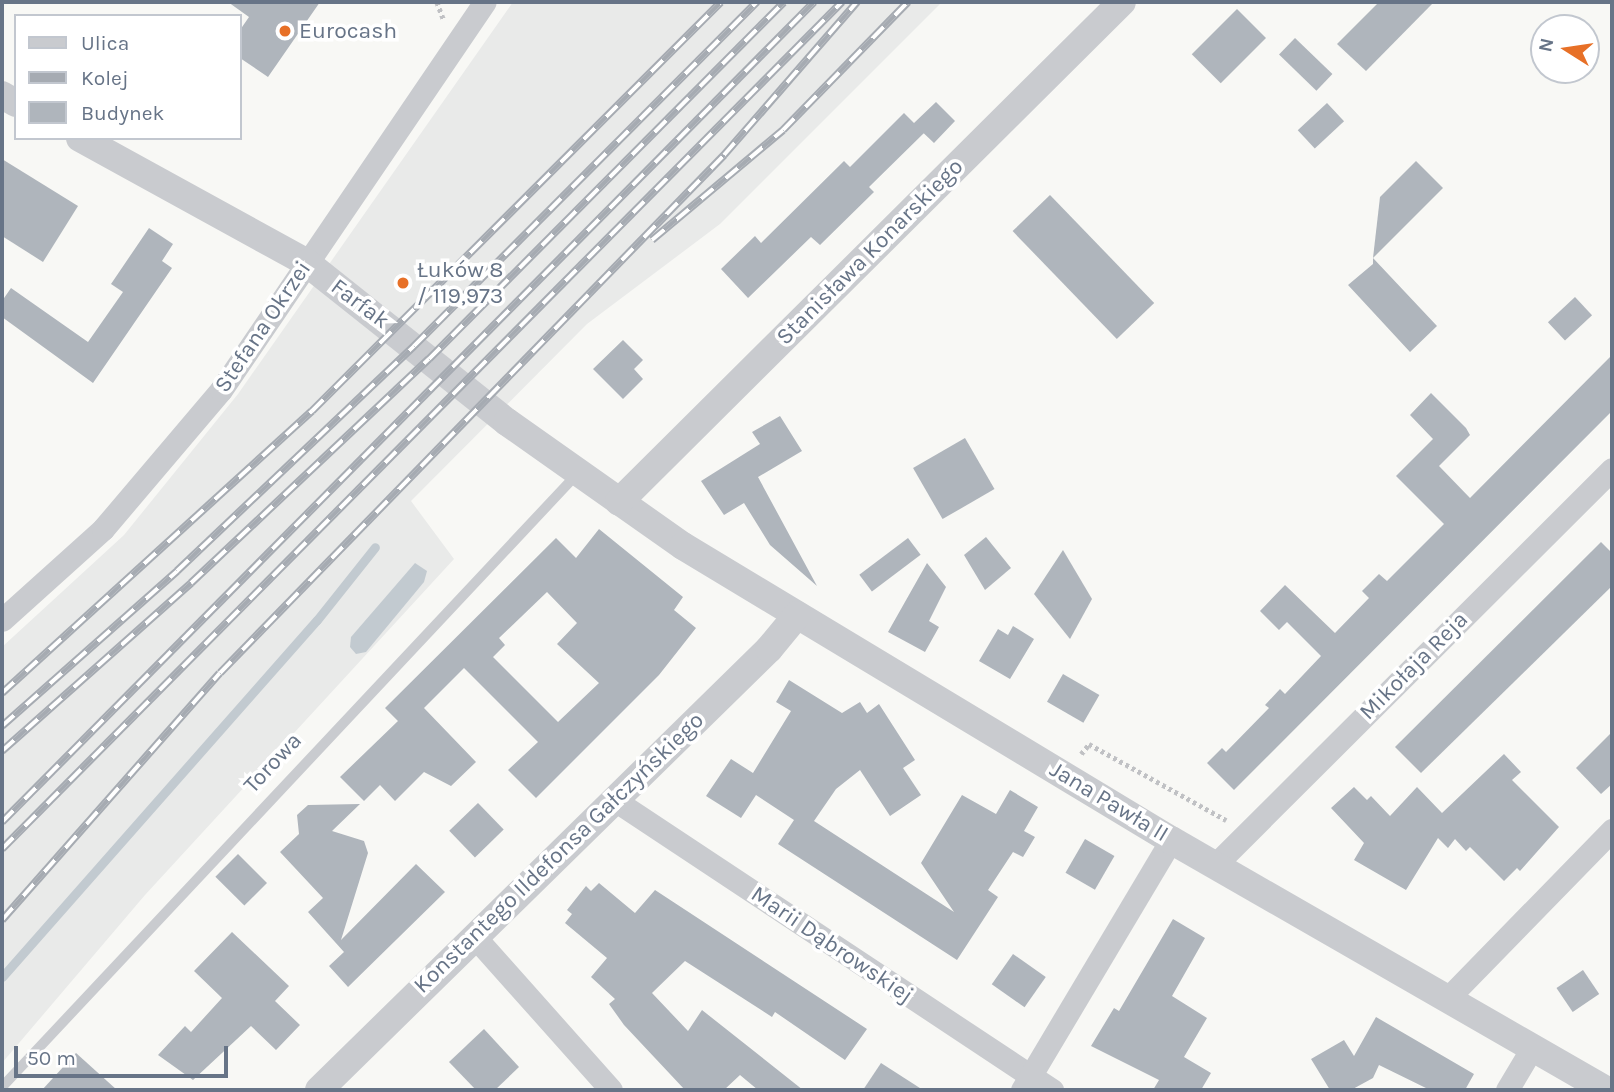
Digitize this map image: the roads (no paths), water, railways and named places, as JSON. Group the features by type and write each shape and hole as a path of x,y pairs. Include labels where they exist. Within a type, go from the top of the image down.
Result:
{"street":[{"name":"Stefana Okrzei","path":"2,620 103,529 168,458 221,390 485,2"},
{"name":"Stanisława Konarskiego","path":"619,502 1122,2"},
{"name":"Farfak","path":"84,140 307,263 507,422 619,502"},
{"name":"Mikołaja Reja","path":"1216,864 1612,469"},
{"name":"Jana Pawła II","path":"619,502 797,615 1171,839 1606,1090"},
{"name":"Konstantego Ildefonsa Gałczyńskiego","path":"319,1090 769,649 797,615"},
{"name":"Marii Dąbrowskiej","path":"613,799 1026,1084 1052,1090"},
{"path":"1448,998 1612,830"},
{"path":"1026,1084 1171,839"},
{"path":"474,936 611,1090"},
{"path":"1507,1090 1532,1048"}],"lane":[{"name":"Torowa","path":"2,1087 578,472"}],"waterway":[{"path":"2,977 317,620 375,547"}],"railway":[{"path":"2,693 312,411 721,2"},
{"path":"2,726 177,571 414,346 757,2"},
{"path":"2,751 191,583 429,359 784,2"},
{"path":"2,822 814,2"},
{"path":"2,849 842,2"},
{"path":"2,920 220,673 724,155 857,2"},
{"path":"652,240 783,130 908,2"}],"place":[{"name":"Eurocash","path":"285,31"},
{"name":"Łuków 8 / 119,973","path":"403,283"}]}
